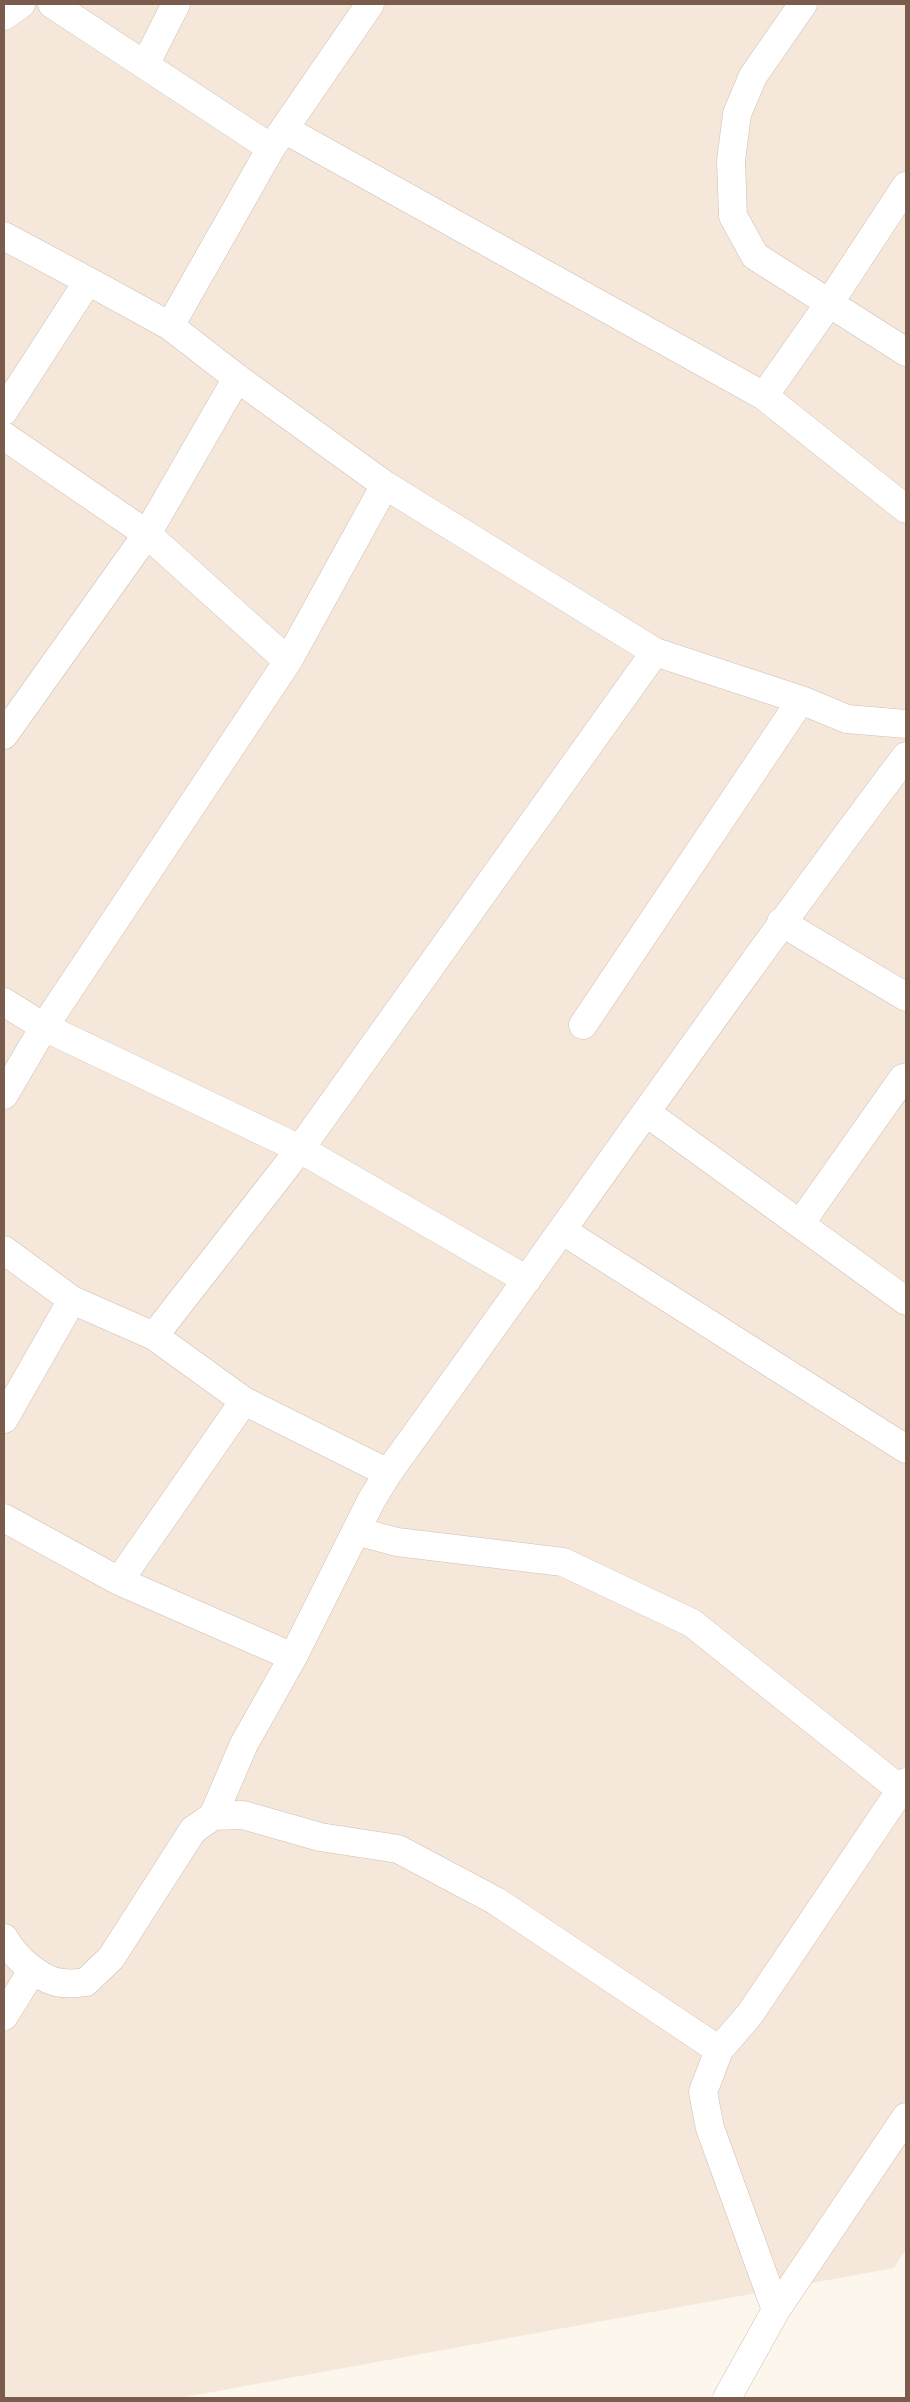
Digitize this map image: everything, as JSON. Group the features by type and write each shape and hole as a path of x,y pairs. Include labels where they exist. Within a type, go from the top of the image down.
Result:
{"street":[{"path":"4,16 21,4"},
{"path":"52,4 145,65 278,138 764,396 902,499"},
{"path":"145,65 176,4"},
{"path":"170,326 278,138 370,4"},
{"path":"803,4 753,76 737,114 730,161 733,216 755,256 906,352"},
{"path":"764,396 830,302 906,186"},
{"path":"4,236 170,326 237,378 385,485 655,652 801,700 848,720 906,724"},
{"path":"4,411 88,281"},
{"path":"4,735 147,534 237,378"},
{"path":"4,436 147,534 288,661"},
{"path":"4,1095 44,1027 288,661 385,485"},
{"path":"154,1336 300,1149 655,652"},
{"path":"583,1025 801,700"},
{"path":"214,1816 244,1744 293,1657 356,1531 388,1473 563,1231 781,922 906,756"},
{"path":"781,922 906,996"},
{"path":"4,1002 44,1027 300,1149 527,1280"},
{"path":"800,1224 903,1078"},
{"path":"647,1113 906,1301"},
{"path":"563,1231 906,1448"},
{"path":"4,1250 72,1300 154,1336 244,1401 388,1473"},
{"path":"4,1419 72,1300"},
{"path":"119,1581 244,1401"},
{"path":"4,1518 119,1581 293,1657"},
{"path":"356,1531 397,1542 564,1562 692,1623 904,1786 750,2014 719,2050 704,2092 710,2128 776,2310"},
{"path":"4,1938 9,1948 32,1971 60,1983 86,1982 110,1958 193,1830 214,1816 243,1815 274,1826 320,1837 398,1849 496,1901 719,2050"},
{"path":"4,2016 32,1971"},
{"path":"727,2398 776,2310 906,2117"}],"shaded area":[{"path":"4,4 906,4 906,2249 894,2268 179,2398 4,2398"}]}
